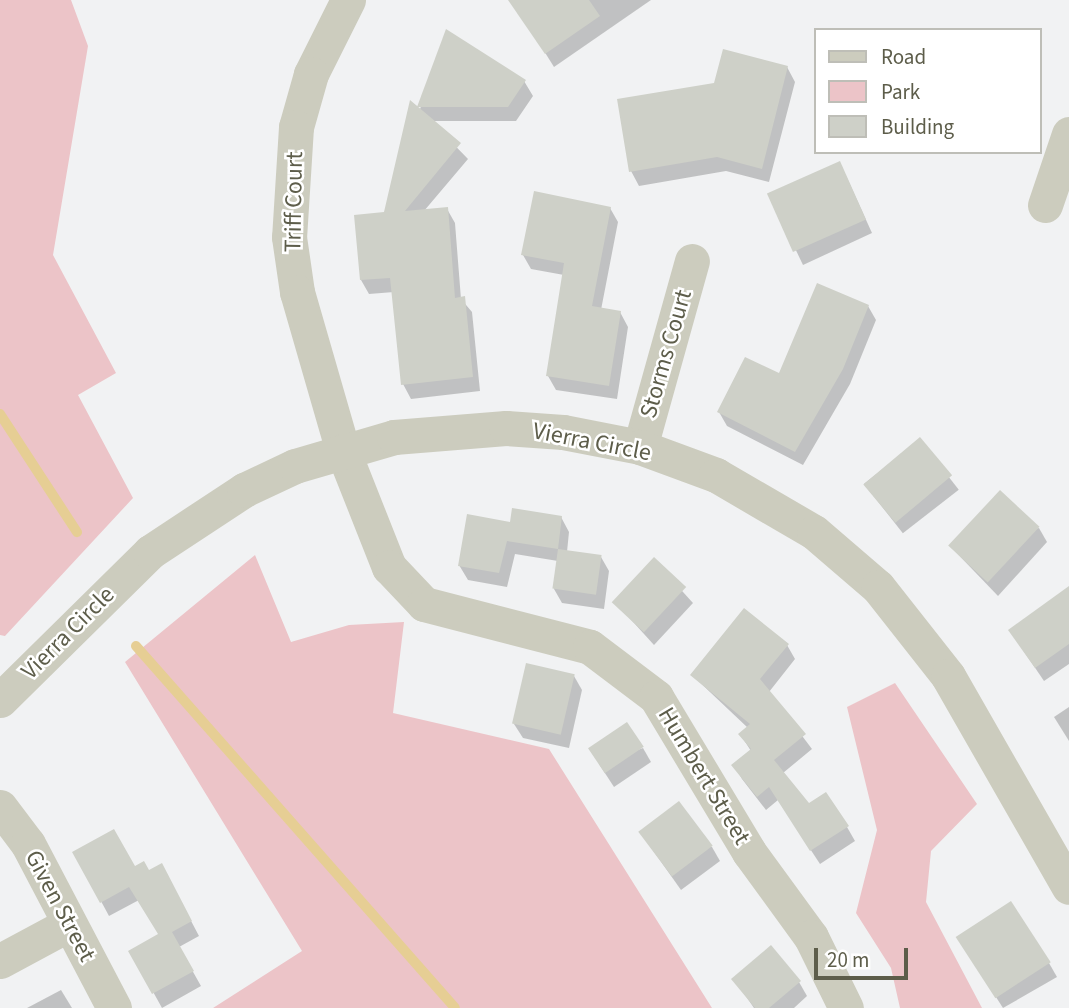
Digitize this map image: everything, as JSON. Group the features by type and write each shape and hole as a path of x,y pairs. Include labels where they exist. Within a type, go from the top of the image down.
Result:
{"street":[{"name":"Triff Court","path":"343,451 297,292 289,182 311,74 348,0"},
{"path":"1045,205 1069,134"},
{"name":"Storms Court","path":"640,447 692,261"},
{"name":"Vierra Circle","path":"0,700 150,552 244,489 343,451 405,435 506,428 640,447 766,501 878,587 948,676 1069,887"},
{"name":"Humbert Street","path":"343,451 389,568 407,592 424,604 590,647 656,697 749,852 811,937 846,1008"},
{"name":"Given Street","path":"0,807 28,844 114,1008"},
{"path":"0,961 69,924"}],"green space":[{"path":"0,0 71,0 88,46 53,255 116,373 78,395 133,498 5,636 0,635"},
{"path":"255,555 291,642 349,625 404,622 393,713 549,749 712,1008 213,1008 302,951 125,662"},
{"path":"895,683 977,804 931,851 926,902 982,1008 900,1008 891,968 856,913 877,830 847,707"}],"building":[{"path":"508,0 589,0 600,16 545,54"},
{"path":"446,29 526,80 508,107 417,107"},
{"path":"723,49 788,66 762,169 717,157 629,172 617,99 714,83"},
{"path":"410,100 461,143 405,211 448,207 455,298 465,296 473,377 401,385 390,278 360,280 354,215 384,212"},
{"path":"840,161 866,219 793,252 767,194"},
{"path":"534,191 611,207 592,306 621,311 609,386 546,376 564,263 521,255"},
{"path":"817,283 869,305 843,369 795,452 717,412 745,357 779,373"},
{"path":"920,437 952,475 895,523 863,485"},
{"path":"1000,490 1039,527 988,582 948,546"},
{"path":"512,508 562,516 558,549 507,541 499,573 458,566 467,514 510,522"},
{"path":"558,549 602,555 596,595 552,589"},
{"path":"654,557 686,587 644,632 612,602"},
{"path":"1069,586 1069,644 1035,668 1008,630"},
{"path":"744,608 789,644 760,679 806,734 774,760 809,803 826,792 849,826 810,851 769,787 757,797 731,765 751,749 738,734 750,724 690,675"},
{"path":"526,663 575,674 561,735 512,723"},
{"path":"627,722 644,747 605,773 588,748"},
{"path":"679,801 713,846 672,876 638,832"},
{"path":"114,829 135,866 144,861 149,870 162,863 192,921 172,932 194,971 152,994 128,951 158,934 129,887 100,903 72,852"},
{"path":"1011,901 1051,962 995,998 956,937"},
{"path":"771,945 801,981 769,1008 755,1008 731,979"}],"waterway":[{"path":"0,414 77,532"},
{"path":"136,646 455,1008"}]}
